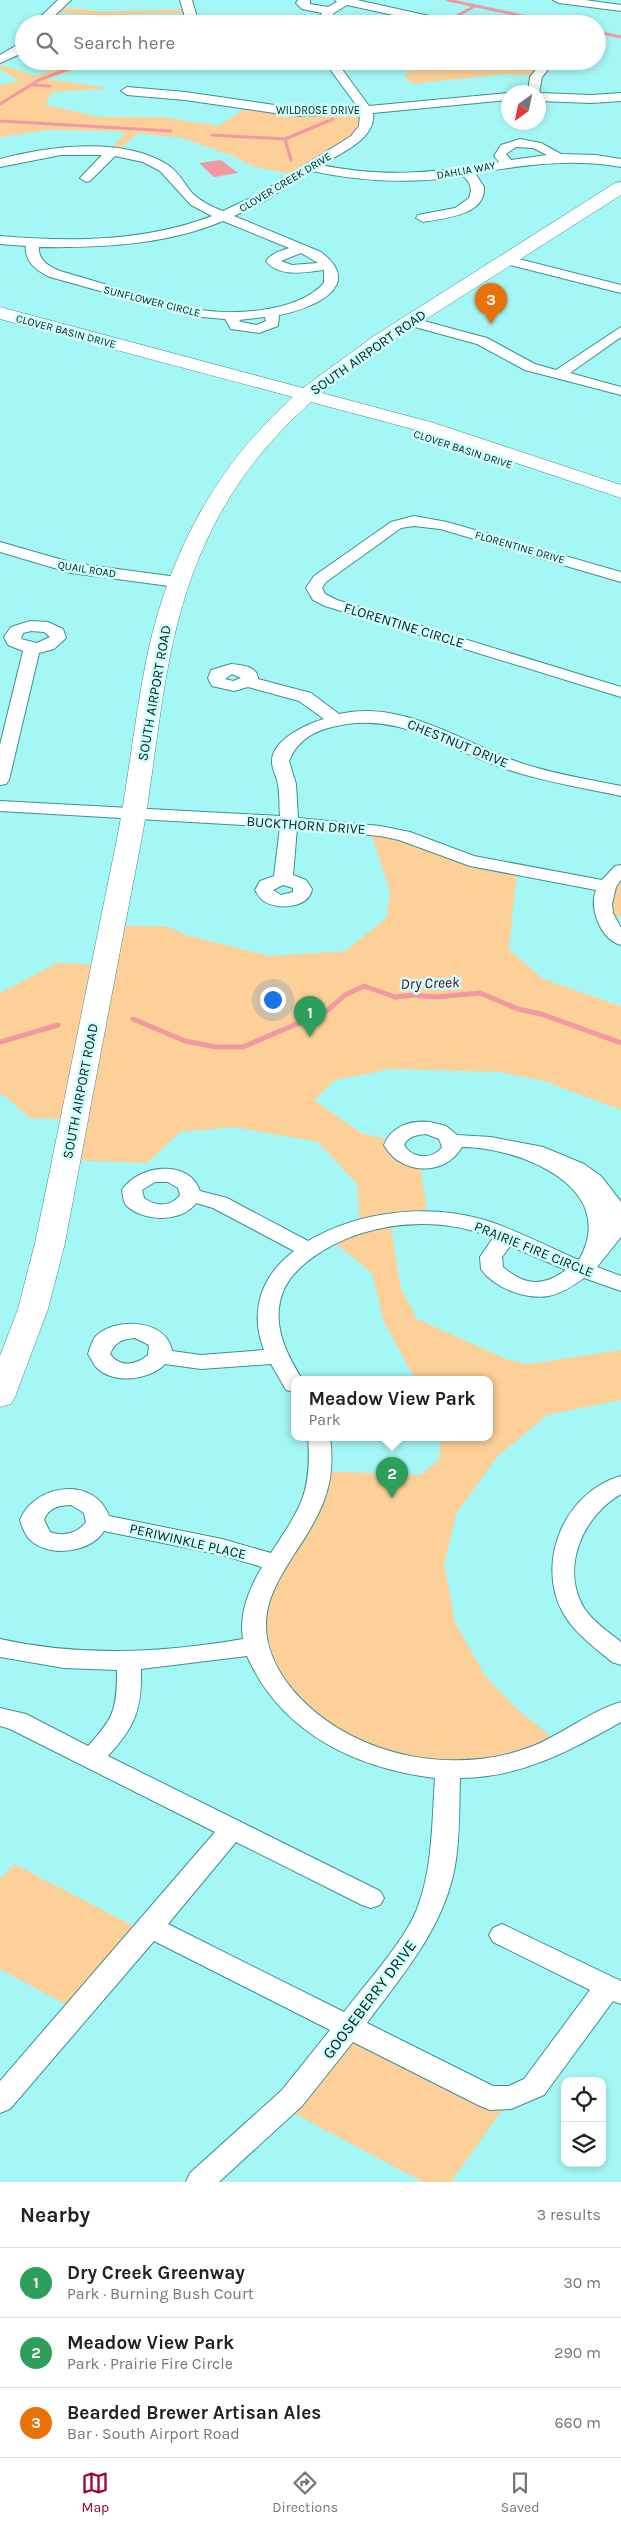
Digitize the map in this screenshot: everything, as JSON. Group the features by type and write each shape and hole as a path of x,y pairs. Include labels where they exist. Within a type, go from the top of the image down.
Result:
{"main road":[{"name":"SOUTH AIRPORT ROAD","path":"0,1397 33,1308 50,1243 134,815 154,682 177,582 192,542 235,470 261,438 306,396 344,366 409,321 621,187"},
{"name":"CLOVER BASIN DRIVE","path":"0,313 427,427 621,492"},
{"name":"CLOVER BASIN DRIVE","path":"306,396 328,408 414,433 621,502"}],"street":[{"path":"49,15 65,0"},
{"path":"186,0 190,15"},
{"path":"304,0 302,2 304,6 330,11"},
{"path":"327,15 345,0 412,15"},
{"path":"559,0 621,8"},
{"path":"0,59 15,52"},
{"path":"337,70 366,110"},
{"path":"536,85 538,74 541,70"},
{"name":"WILDROSE DRIVE","path":"128,91 186,96 284,112 366,110 501,98"},
{"path":"546,97 592,99 621,97"},
{"path":"592,99 601,106 621,109"},
{"name":"CLOVER CREEK DRIVE","path":"4,240 56,243 152,235 187,228 224,216 252,203 357,136 367,122 366,110"},
{"path":"507,163 500,156 500,152 508,146 518,144 546,147 557,157"},
{"path":"0,162 48,152 85,151 111,153 142,159 162,167 176,179 196,203 301,248 322,258 329,266"},
{"path":"86,178 111,153"},
{"name":"DAHLIA WAY","path":"311,167 346,174 382,178 423,177 557,157 593,158 621,163"},
{"path":"423,218 456,212 474,202 478,195 478,186 475,180 465,171"},
{"path":"4,240 19,232 36,230 50,232 56,243"},
{"name":"SUNFLOWER CIRCLE","path":"33,242 31,252 35,260 44,269 58,276 190,312 230,316 236,326 259,330 273,323 272,313 301,306 320,296 331,282 332,273 329,266"},
{"path":"301,248 278,256 273,261 287,268 329,266"},
{"path":"507,260 621,289"},
{"path":"409,321 482,341 523,364 621,391"},
{"path":"559,374 621,331"},
{"name":"FLORENTINE CIRCLE","path":"419,522 405,522 392,528 327,574 314,586 317,594 332,603 621,692"},
{"name":"FLORENTINE DRIVE","path":"419,522 442,524 617,571"},
{"name":"QUAIL ROAD","path":"0,547 65,566 177,582"},
{"path":"0,780 6,733 32,648"},
{"path":"248,682 305,697 336,720"},
{"name":"CHESTNUT DRIVE","path":"283,880 289,822 287,784 280,764 284,750 307,730 336,720 373,717 409,722 513,766 621,791"},
{"name":"BUCKTHORN DRIVE","path":"0,806 134,815 289,822 389,832 470,861 606,886"},
{"path":"621,870 606,886 602,902 604,917 621,939"},
{"path":"451,1141 478,1141 546,1154 570,1164 593,1180 611,1203 616,1213 616,1224 609,1240 582,1268 561,1283 546,1290 534,1290 518,1284 498,1274 490,1264 492,1254 506,1236"},
{"path":"190,1195 220,1203 309,1250"},
{"name":"PRAIRIE FIRE CIRCLE","path":"291,1380 277,1356 268,1324 270,1300 284,1272 309,1250 353,1229 372,1223 409,1218 464,1221 506,1236 621,1284"},
{"path":"160,1356 201,1362 277,1356"},
{"path":"319,1441 322,1471 314,1503 264,1586 254,1612 256,1646 281,1694 307,1720 328,1735 375,1757 448,1770 496,1765 534,1756 621,1711"},
{"path":"621,1484 599,1498 574,1527 563,1552 562,1568 567,1592 576,1613 588,1628 621,1656"},
{"name":"PERIWINKLE PLACE","path":"98,1522 222,1547 277,1563"},
{"path":"0,1648 52,1659 129,1662 199,1656 256,1646"},
{"path":"91,1759 125,1719 129,1692 129,1662"},
{"path":"0,1717 17,1721 371,1898"},
{"name":"GOOSEBERRY DRIVE","path":"200,2182 292,2098 407,1952 430,1908 442,1865 448,1770"},
{"path":"0,2102 232,1829"},
{"path":"150,1927 490,2098 511,2097 529,2091 614,1990 502,1935"}],"shaded area":[{"path":"58,7 103,12 188,9 190,13 87,15 52,12"},
{"path":"0,65 37,76 51,70 76,70 46,79 103,87 103,89 51,92 46,105 100,117 162,117 219,126 249,106 275,111 366,110 365,127 297,175 255,167 233,156 183,138 138,133 116,153 107,152 125,134 119,131 48,130 0,137 0,85 20,81 0,69"},
{"path":"412,70 542,70 537,76 505,74 412,84 404,75"},
{"path":"221,160 238,173 214,177 199,163"},
{"path":"370,830 517,870 509,949 543,979 621,1006 621,1110 544,1081 500,1072 391,1069 335,1080 314,1100 361,1133 395,1141 420,1162 428,1219 390,1221 401,1289 417,1319 508,1360 528,1364 621,1350 621,1400 547,1415 498,1456 457,1512 444,1563 455,1622 485,1676 516,1708 560,1744 534,1756 429,1768 307,1720 254,1633 322,1471 420,1475 439,1460 441,1441 493,1441 493,1376 413,1376 384,1322 372,1273 330,1239 360,1226 357,1184 318,1142 234,1127 180,1132 147,1163 67,1160 75,1120 29,1118 4,1095 0,1095 0,993 57,963 103,965 111,925 169,927 186,935 269,956 346,951 387,917 390,891"},
{"path":"610,881 621,883 621,916 604,917"},
{"path":"14,1864 145,1932 78,2011 0,1969 0,1879"},
{"path":"349,2027 511,2097 451,2182 423,2182 282,2107"}],"waterway":[{"path":"448,0 518,15"},
{"path":"458,15 475,6"},
{"path":"606,34 621,37"},
{"path":"0,104 39,80 65,70"},
{"path":"33,85 50,86"},
{"path":"285,139 333,119"},
{"path":"0,121 171,131"},
{"path":"212,135 285,139"},
{"path":"285,139 291,160"},
{"name":"Dry Creek","path":"133,1019 185,1041 216,1047 243,1047 327,1011 345,995 364,986 395,997 413,995 436,997 480,993 518,1009 541,1014 621,1043"},
{"name":"Dry Creek","path":"0,1042 58,1025"}],"place":[{"name":"Bearded Brewer Artisan Ales","path":"491,324"},
{"name":"Dry Creek Greenway","path":"310,1037"},
{"name":"Meadow View Park","path":"392,1498"}]}
